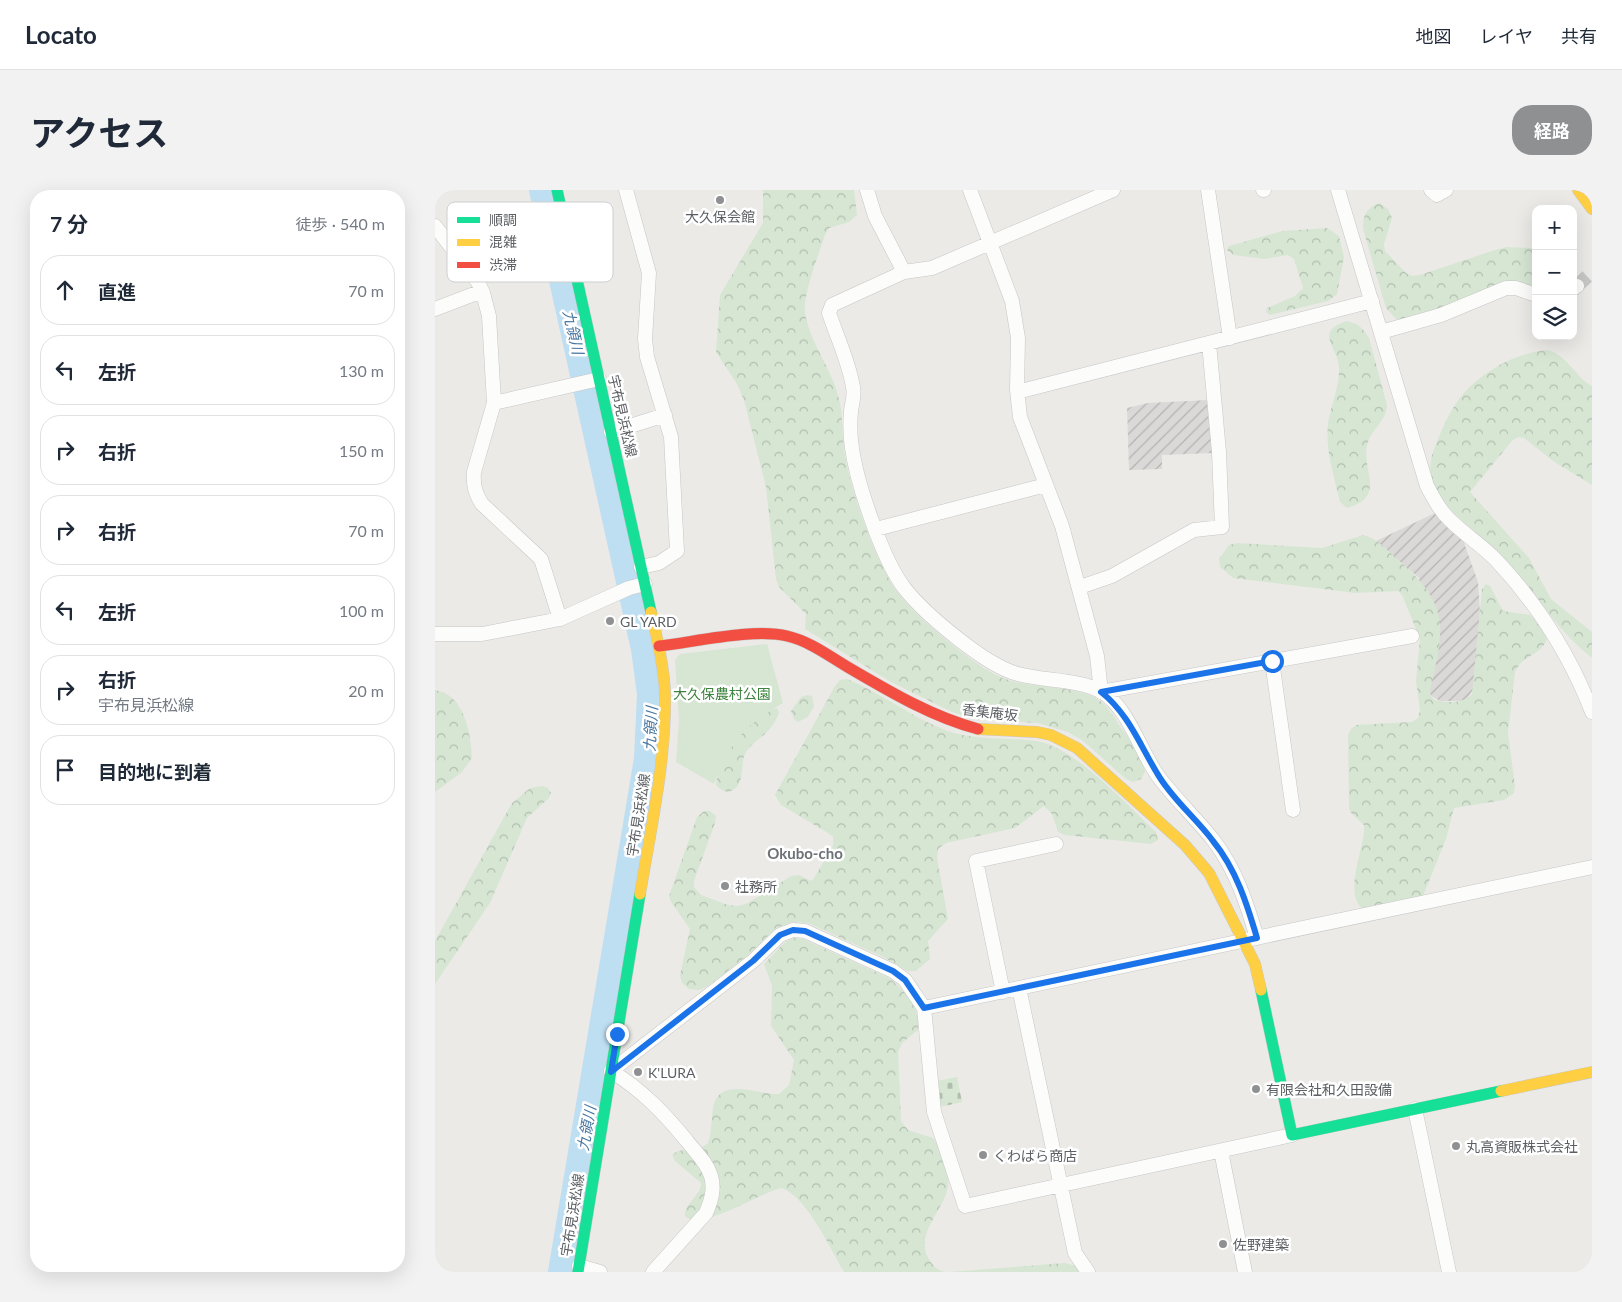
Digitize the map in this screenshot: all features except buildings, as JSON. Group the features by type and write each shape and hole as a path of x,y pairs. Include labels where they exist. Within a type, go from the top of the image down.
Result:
{"street":[{"path":"626,190 647,260 649,286 645,339 647,357 671,437 677,551 659,563 641,567"},
{"path":"867,190 875,216 904,272"},
{"path":"970,190 1012,301 1018,338 1017,390 1020,417 1062,526 1080,587 1097,656 1101,692"},
{"path":"1113,190 932,268 904,272 832,305 829,313 854,389 851,420 852,448 876,529 885,552 906,590 952,633 993,664 1020,675 1084,686 1101,692 1111,700 1139,739 1157,775 1215,842 1229,863 1240,886 1251,939"},
{"path":"1208,190 1230,338"},
{"path":"1338,190 1420,467 1437,504 1449,520 1497,561 1537,609 1564,650 1592,712"},
{"path":"1431,190 1437,195 1446,190"},
{"path":"1578,190 1592,209"},
{"path":"435,226 447,243"},
{"path":"475,282 482,291 489,316 494,403 474,472 473,483 476,494 482,504 541,559 560,619"},
{"name":"宇布見浜松線","path":"573,282 590,381 611,432 641,567 637,586 659,646 665,693 664,742 578,1269"},
{"path":"1381,332 1441,315 1506,288 1516,288 1532,294"},
{"path":"435,309 482,291"},
{"path":"1017,390 1025,390 1372,301"},
{"path":"1080,587 1112,576 1194,530 1221,526 1219,452 1209,343"},
{"path":"494,403 590,381"},
{"path":"611,432 665,415"},
{"path":"876,529 1046,485"},
{"path":"435,634 482,634 560,619 637,586"},
{"name":"香集庵坂","path":"659,646 757,634 788,636 815,648 887,690 949,721 979,729 1037,732 1064,740 1087,757 1193,854 1209,873 1251,939 1292,1135"},
{"path":"1101,692 1412,636"},
{"path":"1272,661 1293,810"},
{"path":"1003,992 976,861 1057,844"},
{"path":"924,1008 1592,867"},
{"path":"653,1272 706,1213 711,1201 711,1175 705,1163 663,1112 640,1091 611,1072 753,961 780,935 793,930 805,931 893,971 905,980 924,1008 934,1112 965,1206 1592,1072"},
{"path":"1019,988 1075,1253 1088,1272"},
{"path":"1415,1109 1449,1272"},
{"path":"1221,1151 1245,1272"},
{"path":"578,1269 600,1272"}],"shaded area":[{"path":"1209,400 1213,453 1162,455 1162,469 1129,470 1127,408 1148,403"},
{"path":"1435,513 1463,540 1478,582 1480,613 1474,688 1467,699 1460,701 1440,701 1430,695 1419,578 1376,541"}],"green space":[{"path":"763,190 854,190 857,215 849,222 829,228 825,235 806,295 805,312 811,333 836,388 841,412 844,448 857,502 872,544 898,593 932,628 962,653 991,672 1014,681 1066,689 1090,695 1099,700 1112,713 1139,755 1145,772 1141,779 1133,782 1126,779 1082,740 1068,732 1038,723 981,720 952,712 891,682 805,629 806,614 779,587 776,579 766,487 744,400 737,384 716,352 720,295 763,223"},
{"path":"1379,203 1388,209 1392,218 1384,244 1385,251 1406,273 1412,276 1420,275 1507,247 1532,248 1532,288 1505,282 1440,309 1403,320 1396,319 1386,308 1363,229 1366,213 1371,207"},
{"path":"1327,228 1339,236 1344,257 1337,294 1328,301 1270,315 1266,312 1267,308 1295,296 1303,288 1294,259 1288,255 1264,259 1233,255 1227,250 1229,246 1283,231"},
{"path":"1346,321 1360,326 1369,338 1387,405 1382,420 1368,442 1366,452 1370,489 1367,496 1360,503 1347,508 1340,502 1331,463 1327,433 1339,374 1337,359 1329,335 1331,330"},
{"path":"1547,350 1560,356 1580,377 1592,386 1592,485 1553,461 1524,438 1518,437 1512,441 1470,492 1529,558 1551,599 1592,632 1592,658 1567,635 1502,556 1454,514 1439,494 1430,471 1432,455 1438,439 1450,413 1463,394 1483,376 1508,361 1534,352"},
{"path":"1363,535 1381,545 1414,575 1427,590 1435,604 1439,618 1440,633 1439,649 1430,690 1431,696 1435,700 1455,702 1464,700 1472,694 1482,589 1486,584 1490,586 1503,611 1530,615 1538,622 1547,639 1541,649 1518,666 1515,672 1508,733 1515,786 1514,793 1504,800 1454,808 1446,839 1423,896 1363,909 1357,902 1355,881 1364,825 1350,812 1349,807 1348,735 1356,725 1412,722 1418,718 1420,711 1416,681 1420,639 1402,595 1398,591 1356,593 1233,578 1220,567 1219,559 1229,545 1237,543 1322,548"},
{"name":"大久保農村公園","path":"767,644 783,703 758,719 740,736 726,756 714,784 676,762 679,720 675,660 680,654"},
{"path":"847,679 932,725 945,730 968,736 1036,741 1067,754 1116,793 1156,832 1158,840 1151,844 1065,835 1058,832 1052,814 1044,806 1015,828 946,843 938,849 937,858 948,919 928,941 930,959 916,971 908,971 883,957 808,923 792,922 776,928 748,955 708,986 699,990 689,989 682,983 680,975 690,929 671,902 669,896 697,817 704,811 710,811 716,816 694,881 694,887 701,895 728,905 738,906 748,903 791,876 799,875 811,881 833,845 833,836 781,805 775,795 835,686 840,680"},
{"path":"435,690 445,693 453,699 464,716 470,737 472,758 462,772 435,792"},
{"path":"812,696 814,706 808,717 798,722 794,719 791,711 801,697"},
{"path":"777,708 779,713 771,727 745,754 741,778 737,787 728,792 722,790 716,785 718,774 722,763 737,739 756,719"},
{"path":"542,786 548,788 551,793 549,798 527,818 490,903 435,984 435,941 512,803 530,788"},
{"path":"794,938 803,939 889,978 906,994 915,1007 919,1022 918,1030 902,1043 898,1052 901,1121 908,1130 933,1138 939,1148 948,1174 946,1195 931,1223 925,1242 925,1251 930,1261 941,1271 946,1272 844,1272 817,1224 800,1201 781,1188 731,1210 703,1219 693,1220 685,1216 687,1207 699,1192 701,1183 675,1161 672,1155 676,1152 699,1148 708,1143 713,1108 717,1098 723,1092 731,1089 779,1094 789,1085 794,1060 771,1026 772,986 764,964 785,942"},
{"path":"957,1077 962,1102 940,1107 937,1081"},
{"path":"1065,1263 1076,1266 1082,1272 949,1272"}],"waterway":[{"name":"九領川","path":"543,190 546,202"},
{"name":"九領川","path":"562,1272 648,759 651,694 645,649 563,282"}],"tunnel":[{"path":"1577,286 1592,272"}],"traffic: fast":[{"path":"557,190 560,202"},
{"path":"577,282 651,612"},
{"path":"578,1272 640,894"},
{"path":"1261,990 1292,1135 1501,1091"}],"traffic: slow":[{"path":"1578,190 1592,209"},
{"path":"640,894 657,794 665,719 663,673 651,612"},
{"path":"978,729 1037,732 1051,735 1077,748 1185,845 1209,873 1255,964 1261,990"},
{"path":"1501,1091 1592,1072"}],"traffic: jam":[{"path":"659,646 758,634 773,634 796,638 913,704 945,718 978,729"}],"place":[{"name":"大久保会館","path":"720,200"},
{"name":"GL YARD","path":"610,621"},
{"name":"社務所","path":"725,886"},
{"name":"K'LURA","path":"638,1072"},
{"name":"有限会社和久田設備","path":"1256,1089"},
{"name":"丸高資販株式会社","path":"1456,1146"},
{"name":"くわばら商店","path":"983,1155"},
{"name":"佐野建築","path":"1223,1244"}],"district":[{"name":"Okubo-cho","path":"805,853"}],"route":[{"path":"617,1034 611,1072 753,961 780,935 793,930 805,931 893,971 905,980 924,1008 1257,938 1240,886 1229,863 1215,842 1157,775 1139,739 1111,700 1101,692 1272,661"}]}
